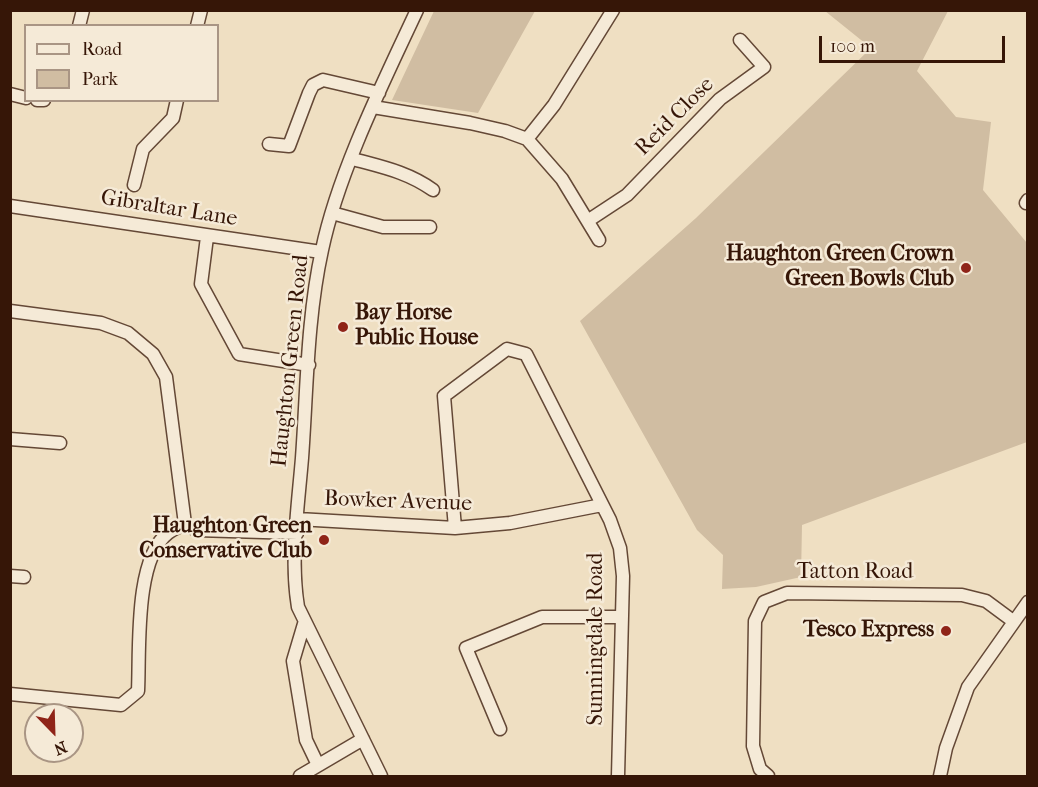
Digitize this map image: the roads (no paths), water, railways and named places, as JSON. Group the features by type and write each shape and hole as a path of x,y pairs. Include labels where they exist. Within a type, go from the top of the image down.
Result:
{"street":[{"name":"Haughton Green Road","path":"381,777 304,624 294,585 309,365 321,252 332,213 373,107 417,10"},
{"path":"526,139 554,105 613,10"},
{"name":"Reid Close","path":"589,220 627,195 720,99 764,67 740,40"},
{"path":"269,144 289,146 313,85 323,80 380,93"},
{"path":"134,185 143,149 173,118 177,102"},
{"path":"373,107 505,130 526,139 543,154 589,220 599,240"},
{"path":"353,159 398,171 417,179 433,190"},
{"name":"Gibraltar Lane","path":"10,206 207,237 321,252"},
{"path":"332,213 383,227 430,227"},
{"path":"207,237 201,284 239,354 309,365"},
{"path":"10,311 101,322 128,333 153,354 166,377 185,524"},
{"name":"Sunningdale Road","path":"455,528 444,396 507,349 526,354 602,505 620,548 623,576 618,777"},
{"path":"10,439 60,443"},
{"name":"Bowker Avenue","path":"298,519 455,528 510,523 602,505"},
{"path":"185,524 196,530 297,533"},
{"path":"10,694 121,705 138,692 142,588 154,551 167,534 185,524"},
{"path":"10,576 24,577"},
{"name":"Tatton Road","path":"768,777 760,769 753,746 755,621 765,602 787,593 962,595 986,602 1013,621"},
{"path":"940,777 946,748 968,687 1028,602"},
{"path":"500,729 466,648 542,616 621,617"},
{"path":"304,624 293,661 306,740 318,765"},
{"path":"300,777 363,739"}],"place":[{"name":"Haughton Green Crown Green Bowls Club","path":"966,268"},
{"name":"Bay Horse Public House","path":"343,327"},
{"name":"Haughton Green Conservative Club","path":"324,540"},
{"name":"Tesco Express","path":"946,631"}]}
